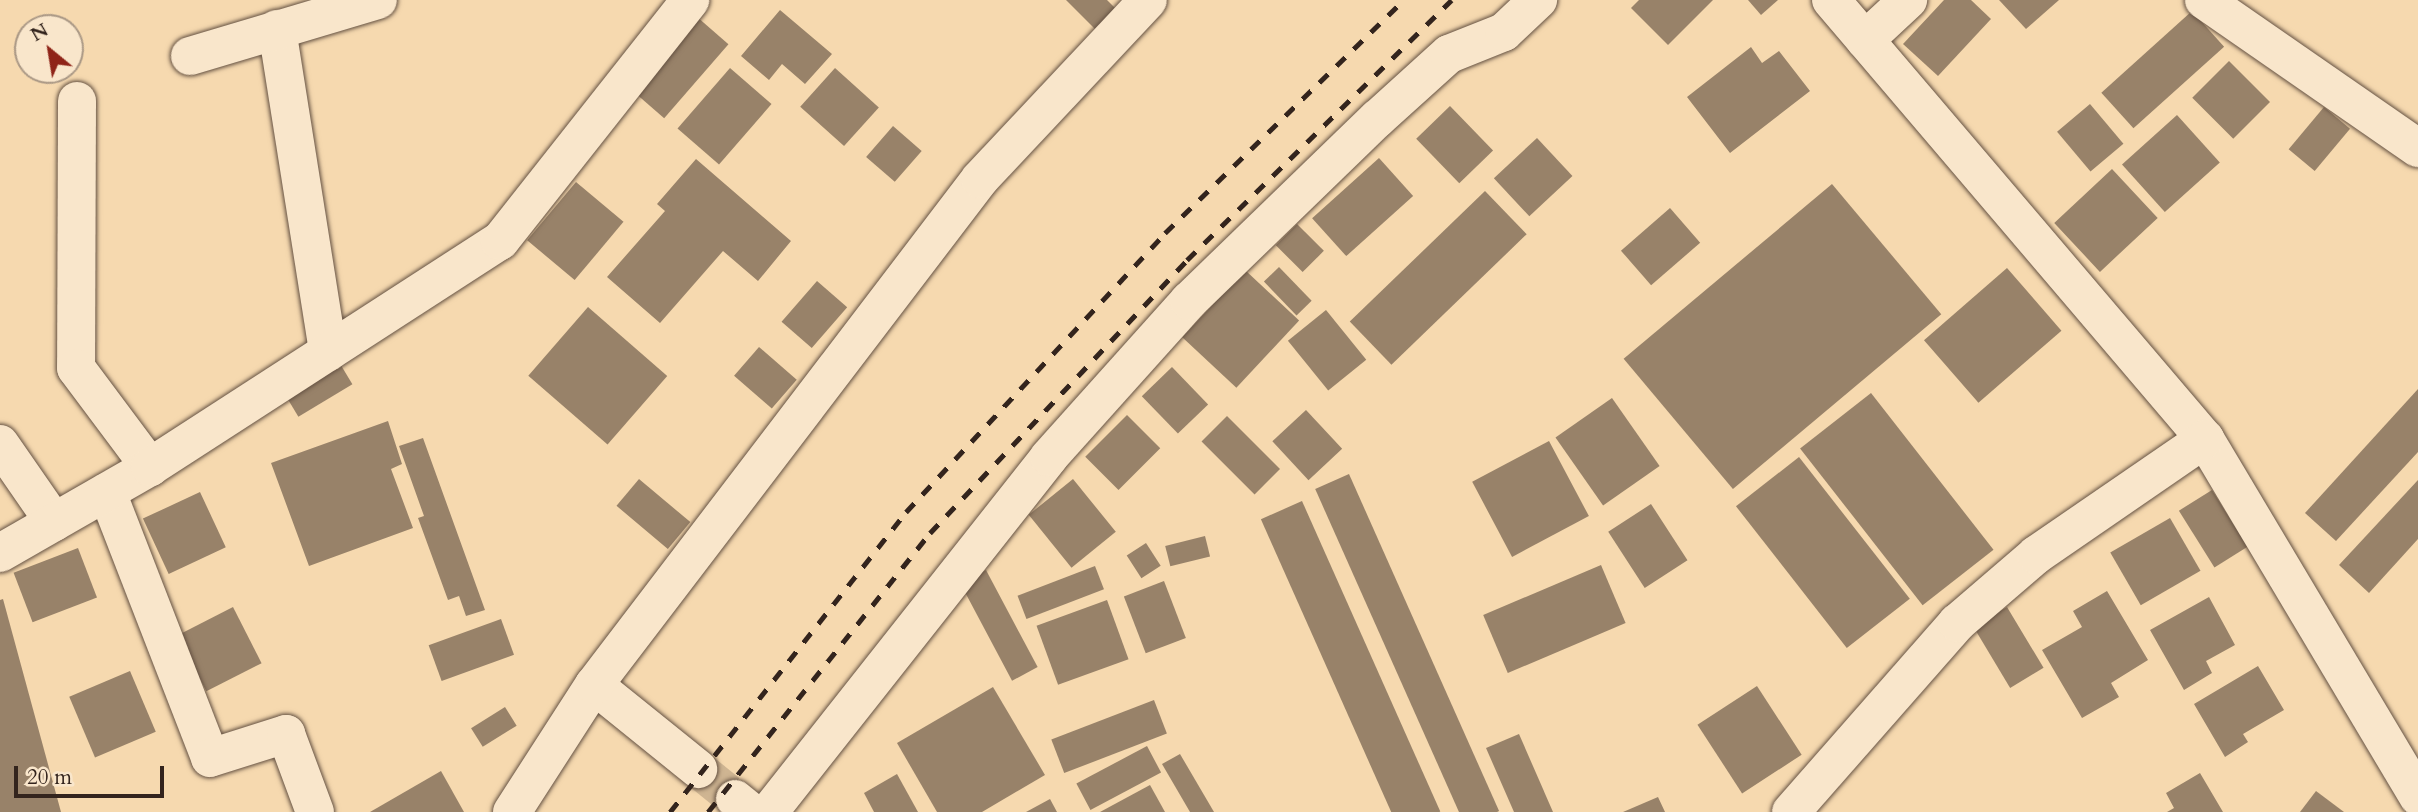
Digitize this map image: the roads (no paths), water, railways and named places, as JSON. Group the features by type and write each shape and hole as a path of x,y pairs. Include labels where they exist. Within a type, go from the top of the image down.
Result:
{"street":[{"path":"190,55 378,0"},
{"path":"0,554 150,467 500,241 691,0"},
{"path":"512,812 594,685 980,179 1149,0"},
{"path":"751,808 1049,457 1189,301 1367,129 1449,54 1504,32 1538,0"},
{"path":"1831,0 2205,439 2418,797"},
{"path":"1865,40 1908,0"},
{"path":"2204,0 2418,148"},
{"path":"277,29 328,352"},
{"path":"77,102 76,368 150,467"},
{"path":"1791,812 1958,623 2036,555 2205,439"},
{"path":"0,444 54,522"},
{"path":"107,492 210,758 286,734 315,812"},
{"path":"594,685 698,769"}],"tunnel":[{"path":"698,769 735,799"}],"railway":[{"path":"670,812 906,512 1165,233 1404,0"},
{"path":"708,812 930,533 1187,260 1452,0"}]}
